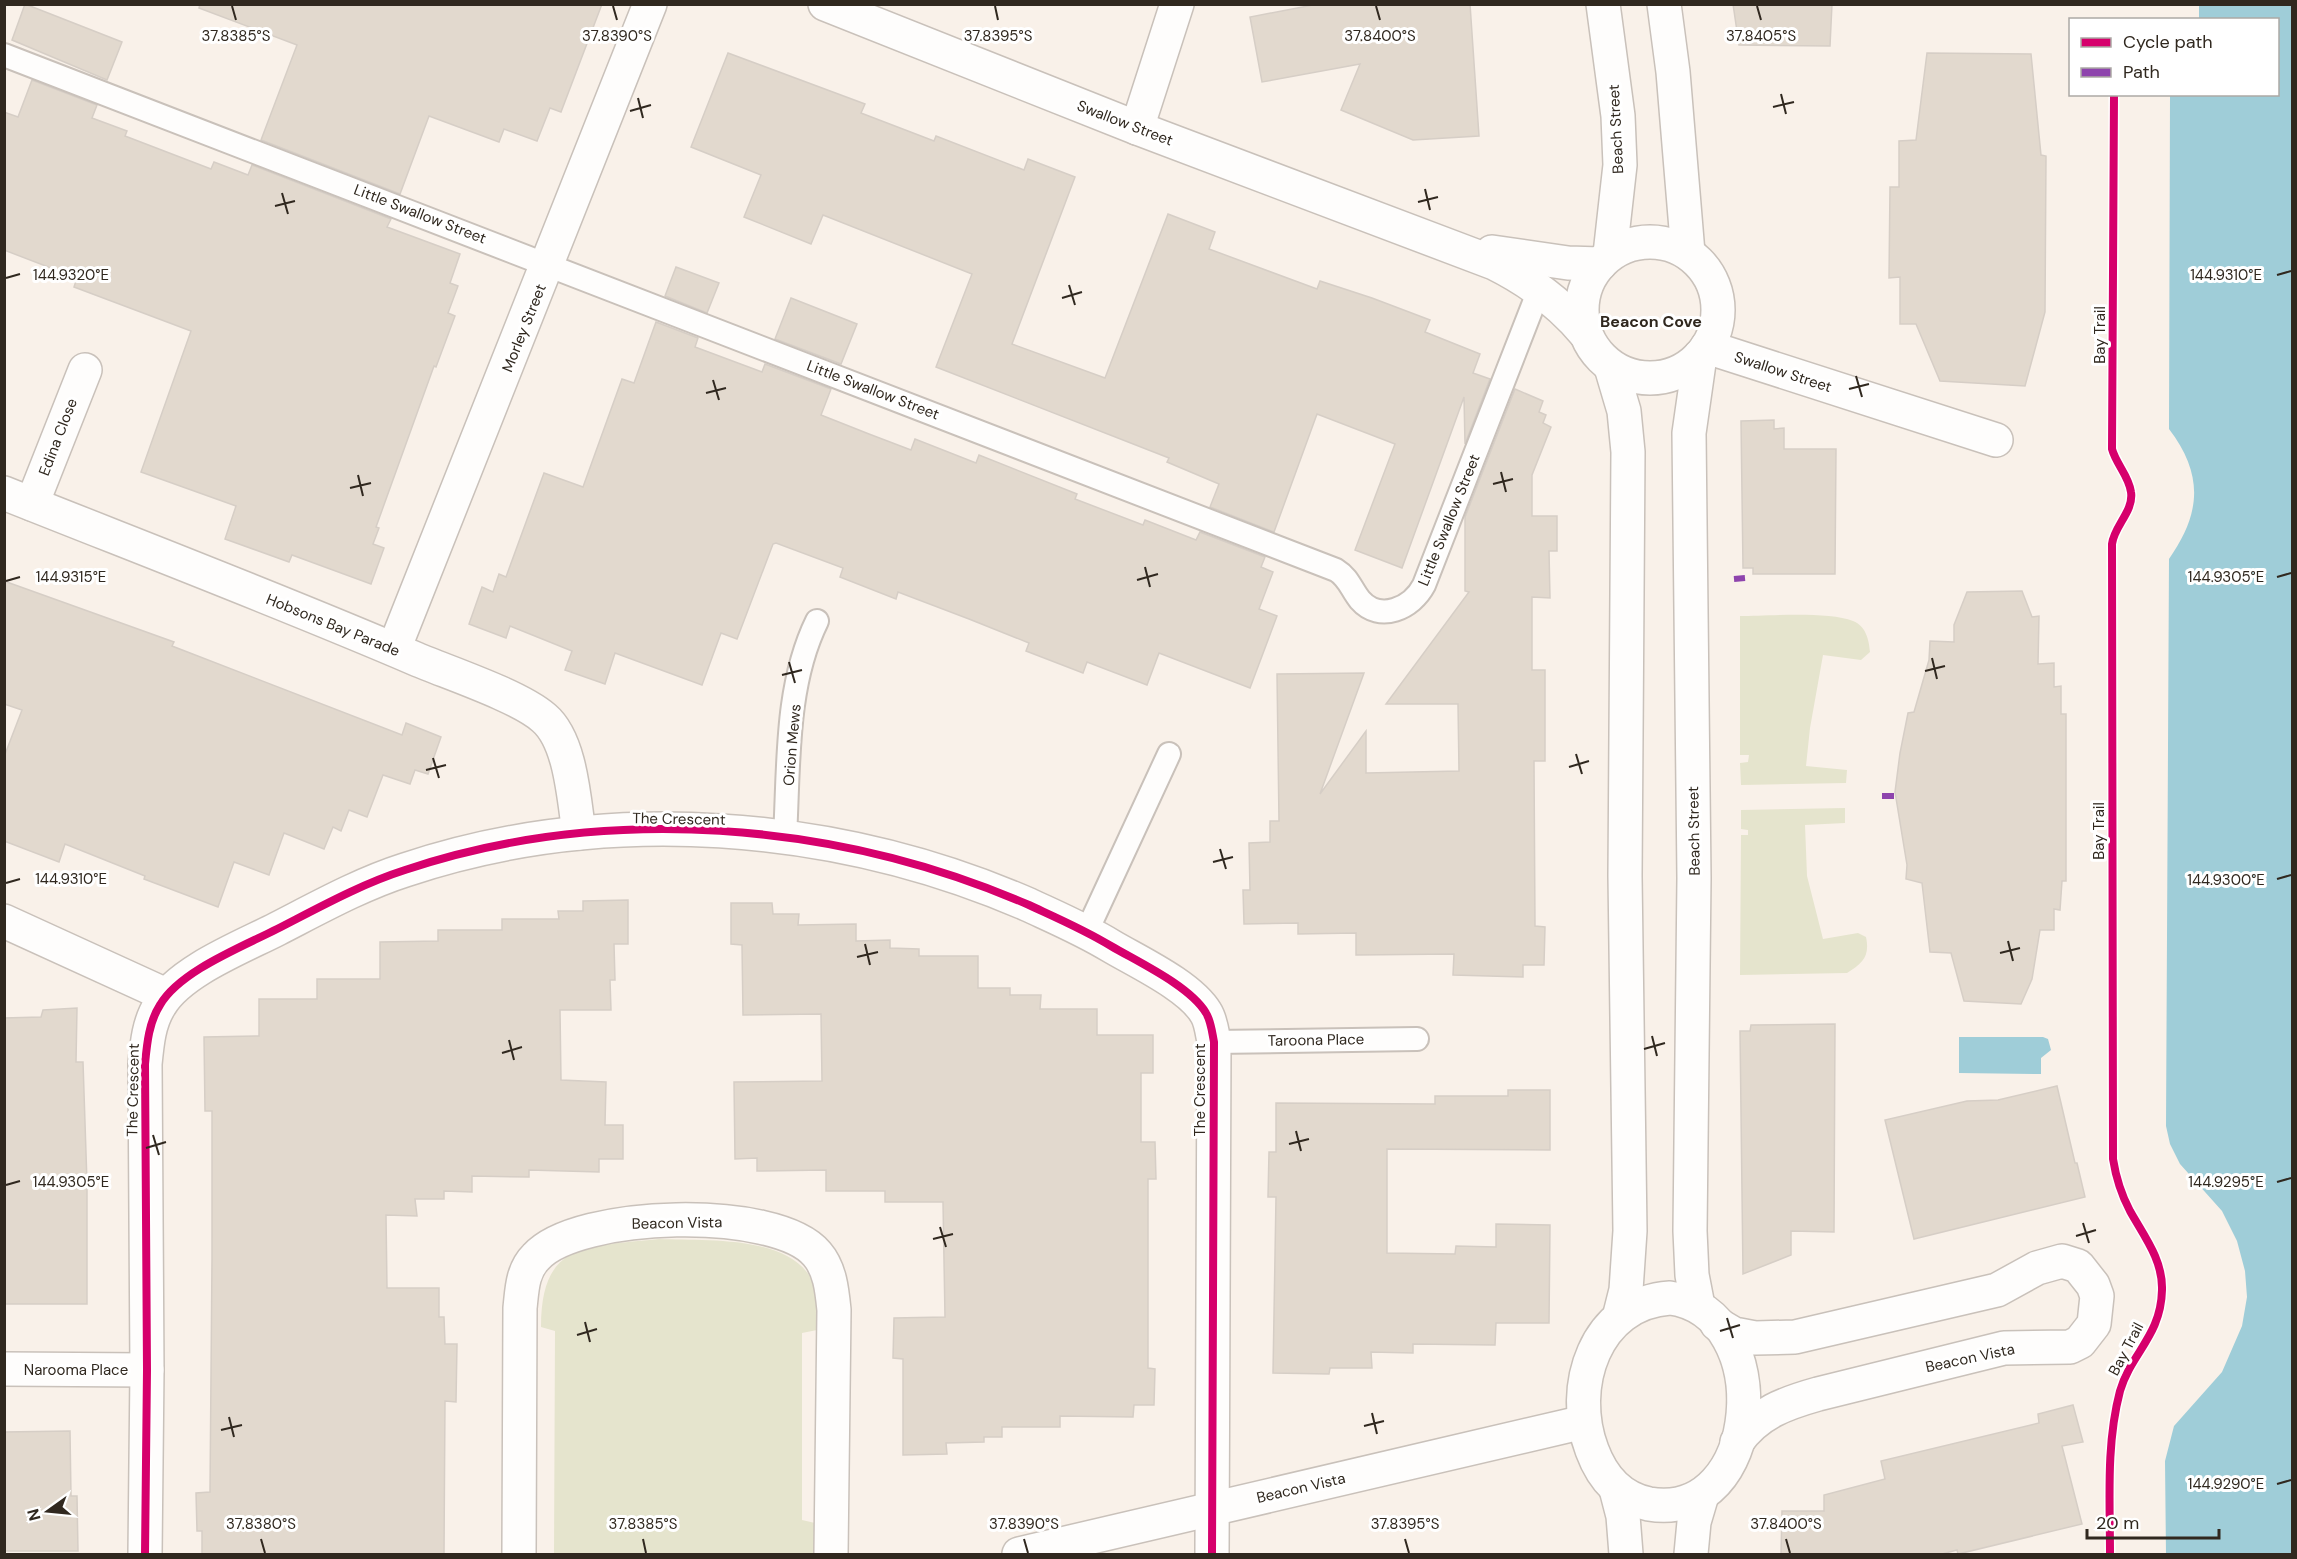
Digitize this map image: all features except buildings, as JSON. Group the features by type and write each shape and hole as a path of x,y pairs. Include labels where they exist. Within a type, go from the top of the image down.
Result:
{"street":[{"name":"Morley Street","path":"394,650 550,264 650,4"},
{"name":"Swallow Street","path":"825,4 1137,128 1494,263 1539,290 1570,315 1585,333"},
{"path":"1137,128 1177,4"},
{"name":"Beach Street","path":"1603,4 1618,116 1620,165 1605,259"},
{"path":"1664,4 1688,253"},
{"name":"Swallow Street","path":"1426,238 1530,258 1605,259"},
{"path":"1641,242 1657,242 1688,253 1706,272 1717,296 1715,331 1704,352 1673,375 1657,378 1641,378 1611,367 1593,348 1585,333 1581,315 1583,296 1589,279 1605,259 1641,242"},
{"name":"Swallow Street","path":"1704,352 1996,440"},
{"name":"Beach Street","path":"1704,352 1689,433 1694,878 1690,1231 1692,1275 1708,1315"},
{"path":"1611,367 1624,411 1628,452 1625,876 1630,1231 1626,1290 1620,1314"},
{"name":"Edina CIose","path":"18,499 85,370"},
{"name":"Hobsons Bay Parade","path":"18,499 394,650 513,700 545,718 560,742 570,771 579,833"},
{"name":"The Crescent","path":"145,1554 147,1370 145,1064 147,1037 157,1008 166,995 216,960 316,909 402,871 485,849 579,833 681,830 785,837 838,844 940,871 1008,896 1087,931 1189,995 1205,1012 1214,1042 1212,1554"},
{"path":"4,921 166,995"},
{"name":"Beacon Vista","path":"519,1554 520,1308 524,1276 536,1256 559,1239 608,1226 678,1220 740,1223 774,1230 816,1252 824,1264 831,1286 834,1310 831,1554"},
{"name":"Beacon Vista","path":"1708,1315 1734,1334 1755,1338 1795,1337 1997,1290 2037,1268 2062,1261 2078,1266 2093,1285 2097,1296 2094,1324 2080,1342 2070,1347 2004,1348 1818,1394 1788,1404 1756,1419 1737,1442"},
{"path":"1626,1554 1623,1516 1616,1489 1598,1465 1584,1422 1583,1404 1590,1362 1605,1333 1620,1314 1640,1303 1655,1299 1685,1300 1708,1315 1735,1351 1744,1386 1743,1412 1737,1442 1720,1477 1702,1496 1694,1522 1691,1554"},
{"name":"Narooma Place","path":"4,1369 147,1370"},
{"name":"Beacon Vista","path":"1019,1554 1584,1422"},
{"path":"1616,1489 1636,1500 1661,1505 1682,1503 1702,1496"}],"lane":[{"name":"Little Swallow Street","path":"4,55 550,264 1336,570 1346,577 1362,601 1370,606 1389,610 1411,604 1424,585 1539,290"},
{"name":"Orion Mews","path":"785,837 799,670 802,653 817,621"},
{"path":"1087,931 1169,754"},
{"name":"Taroona Place","path":"1214,1042 1417,1039"}],"green space":[{"path":"1740,616 1829,616 1853,621 1864,630 1870,652 1861,660 1823,655 1810,728 1806,766 1847,770 1846,783 1741,785 1740,763 1748,762 1749,755 1740,755"},
{"path":"1845,808 1845,823 1805,825 1807,876 1823,939 1858,933 1866,937 1867,949 1864,958 1847,973 1740,975 1741,835 1748,835 1748,830 1741,829 1741,810"},
{"path":"659,1239 718,1241 761,1247 797,1262 809,1275 816,1294 817,1330 802,1333 802,1520 815,1523 817,1554 554,1554 555,1331 541,1327 543,1298 550,1277 560,1263 574,1253 591,1247"}],"water":[{"path":"2199,5 2292,5 2292,1554 2166,1554 2165,1461 2174,1426 2222,1372 2242,1326 2247,1297 2245,1271 2237,1241 2222,1211 2180,1164 2170,1144 2166,1126 2169,559 2187,526 2194,494 2193,478 2188,462 2169,429 2170,96 2279,96 2279,18 2199,18"},
{"path":"1959,1037 2043,1037 2048,1039 2051,1050 2041,1058 2041,1074 1959,1073"}],"marked path":[{"path":"1734,579 1745,578"},
{"path":"1882,796 1896,796"}],"cycle path":[{"name":"Bay Trail","path":"2110,1554 2110,1472 2116,1411 2125,1378 2157,1320 2162,1290 2156,1258 2124,1198 2113,1159 2112,544 2116,531 2130,506 2131,499 2128,481 2112,449 2114,96"},
{"path":"145,1554 147,1370 145,1064 151,1026 160,1005 182,981 213,961 372,882 405,870 482,849 560,835 640,829 720,831 800,839 878,855 955,877 1029,905 1071,924 1163,975 1188,993 1206,1013 1214,1042 1212,1554"}],"district":[{"name":"Beacon Cove","path":"1651,321"}]}
